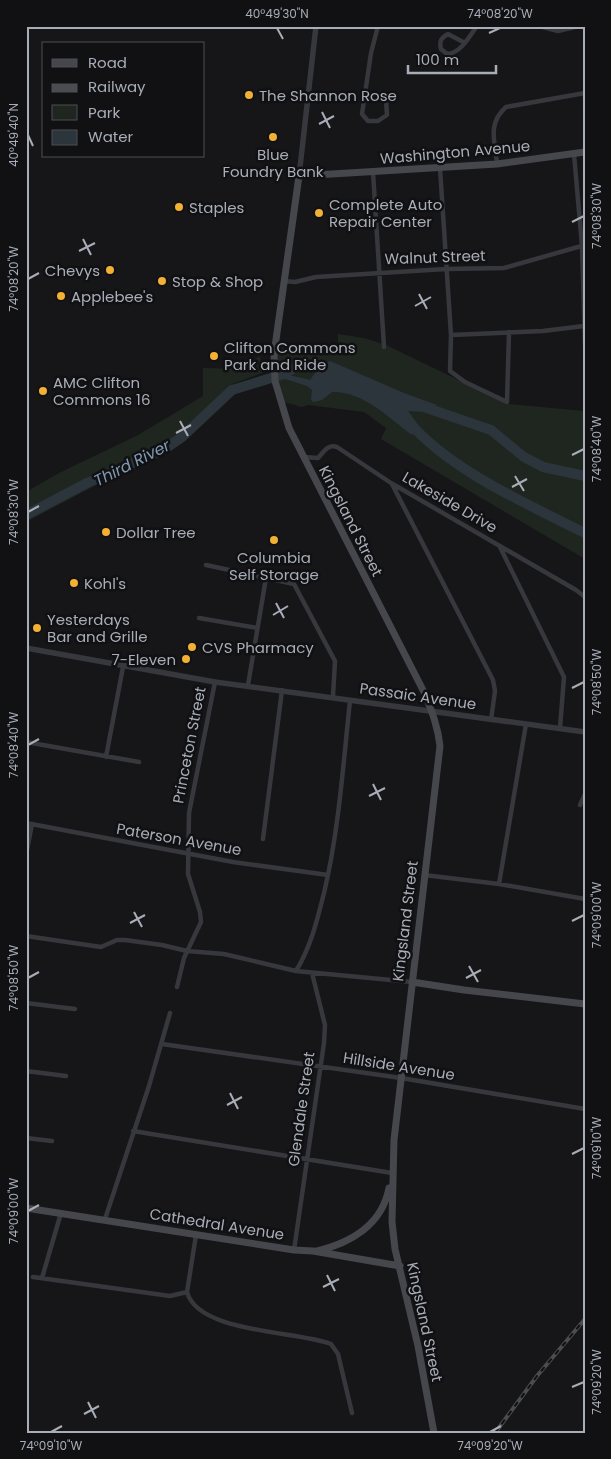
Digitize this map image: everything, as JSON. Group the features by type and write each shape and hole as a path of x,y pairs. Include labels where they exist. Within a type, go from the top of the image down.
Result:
{"main road":[{"name":"Washington Avenue","path":"298,176 497,164 585,152"},
{"name":"Kingsland Street","path":"298,176 273,372 275,381 295,443 425,694 432,712 440,746 401,1078 392,1173 392,1222 434,1433"},
{"path":"412,982 585,1004"},
{"path":"313,1251 340,1245 370,1224 388,1196 392,1173"},
{"name":"Cathedral Avenue","path":"28,1208 400,1266"}],"street":[{"path":"298,176 316,26"},
{"path":"365,94 380,94 386,100 387,115 378,121 368,121 362,114 371,53 378,26"},
{"path":"464,43 448,34 442,37 440,42 441,49 447,54 458,50 464,43 477,26"},
{"path":"539,26 558,31 579,26"},
{"path":"497,164 493,129 496,116 506,108 585,93"},
{"path":"574,154 583,246 585,344"},
{"path":"440,168 450,335 450,371 465,382 507,402 509,332"},
{"path":"373,172 384,347"},
{"name":"Walnut Street","path":"284,280 298,281 316,277 446,269 504,268 583,246"},
{"path":"450,335 584,326"},
{"name":"Lakeside Drive","path":"303,457 318,458 326,449 333,446 391,483 585,597"},
{"path":"391,483 493,680 495,691 491,720"},
{"path":"500,546 563,672 560,728"},
{"path":"206,565 288,582 297,588 335,662 333,696"},
{"path":"248,685 266,578"},
{"path":"199,618 257,628"},
{"name":"Passaic Avenue","path":"26,648 123,667 215,682 333,696 432,712 585,732"},
{"path":"106,757 123,667"},
{"name":"Princeton Street","path":"177,987 187,951 201,922 198,904 190,885 188,855 191,796 215,682"},
{"path":"263,839 282,690"},
{"path":"296,971 309,950 335,846 350,700"},
{"path":"499,884 526,724"},
{"path":"26,742 139,762"},
{"path":"580,805 585,794"},
{"name":"Paterson Avenue","path":"26,824 188,855 328,875"},
{"path":"26,854 32,824"},
{"path":"424,875 499,884 585,899"},
{"path":"26,936 101,946 117,940 125,940 162,945 187,951 224,954 296,971 412,982"},
{"name":"Glendale Street","path":"294,1250 325,1024 312,973"},
{"path":"26,1003 75,1009"},
{"path":"105,1219 162,1044 170,1013"},
{"name":"Hillside Avenue","path":"162,1044 401,1078 585,1109"},
{"path":"26,1071 66,1076"},
{"path":"133,1131 392,1173"},
{"path":"26,1138 52,1141"},
{"path":"42,1278 61,1213"},
{"path":"196,1235 187,1292 192,1303 218,1321 331,1344 338,1354 352,1413"},
{"path":"33,1277 170,1296 187,1292"}],"green space":[{"path":"338,334 364,338 386,345 508,404 585,411 585,559 381,439 386,428 364,412 308,405 302,407 280,401 275,381 281,379 279,371 273,371 274,348 338,349"},
{"path":"260,356 262,373 232,384 163,450 26,522 26,492 59,473 138,435 203,396 203,368 239,369"}],"water":[{"path":"330,361 437,405 426,412 408,411 419,426 412,435 375,407 354,396 332,392 322,400 313,402 311,399 312,390 307,386 282,378 281,372 290,367 327,363","holes":["310,369 315,373 310,380 289,375 293,372"]}],"waterway":[{"name":"Third River","path":"26,515 87,483 163,450 182,437 232,390 284,374 293,369"},
{"name":"Third River","path":"418,405 491,430 524,457 543,467 585,476"},
{"name":"Third River","path":"407,420 444,455 466,470 514,498 585,533"}],"railway":[{"path":"495,1433 537,1376 585,1319"}],"place":[{"name":"The Shannon Rose","path":"249,95"},
{"name":"Blue Foundry Bank","path":"273,137"},
{"name":"Staples","path":"179,207"},
{"name":"Complete Auto Repair Center","path":"319,213"},
{"name":"Chevys","path":"110,270"},
{"name":"Stop & Shop","path":"162,281"},
{"name":"Applebee's","path":"61,296"},
{"name":"Clifton Commons Park and Ride","path":"214,356"},
{"name":"AMC Clifton Commons 16","path":"43,391"},
{"name":"Dollar Tree","path":"106,532"},
{"name":"Columbia Self Storage","path":"274,540"},
{"name":"Kohl's","path":"74,583"},
{"name":"Yesterdays Bar and Grille","path":"37,628"},
{"name":"CVS Pharmacy","path":"192,647"},
{"name":"7-Eleven","path":"186,659"}]}
